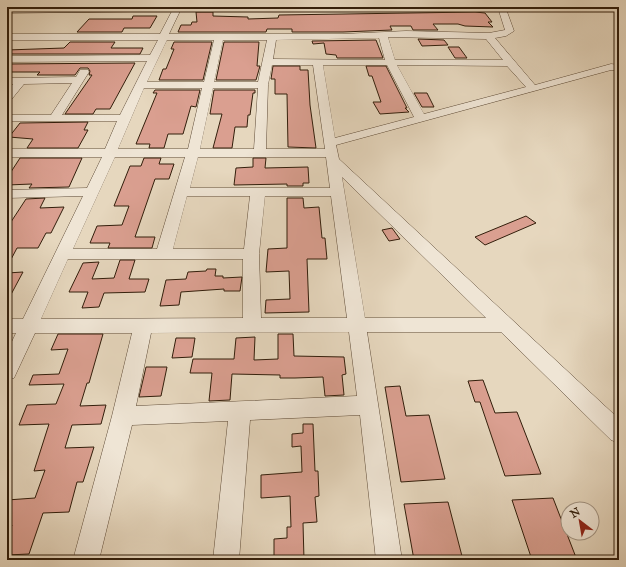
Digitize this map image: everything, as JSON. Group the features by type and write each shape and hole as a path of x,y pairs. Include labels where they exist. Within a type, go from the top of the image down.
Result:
{"street":[{"path":"7,11 350,7"},
{"path":"7,36 489,36 504,34 510,30 505,9 442,7"},
{"path":"7,372 110,152 139,85 154,58 177,8"},
{"path":"163,254 193,153 218,36"},
{"path":"383,36 391,63 420,118"},
{"path":"489,36 532,88"},
{"path":"260,153 263,85 272,37"},
{"path":"54,118 93,58"},
{"path":"7,59 154,58"},
{"path":"267,62 318,64 510,63"},
{"path":"318,64 369,405 389,560"},
{"path":"7,153 332,152 420,118 616,66"},
{"path":"7,81 79,80"},
{"path":"7,98 21,81"},
{"path":"139,85 263,85"},
{"path":"7,118 124,118"},
{"path":"332,152 506,325 619,433"},
{"path":"7,194 91,192"},
{"path":"182,192 338,192"},
{"path":"252,325 251,254 258,192"},
{"path":"62,254 251,254"},
{"path":"7,326 506,325"},
{"path":"86,560 123,416 143,326"},
{"path":"123,416 369,405"},
{"path":"226,560 240,411"}],"building":[{"path":"196,12 213,12 213,16 248,17 248,19 278,18 279,15 475,12 485,13 492,22 488,22 493,27 465,26 458,24 433,24 438,30 413,30 411,26 390,26 392,30 343,32 292,32 292,29 267,29 266,32 178,32 181,25 191,25 192,22 197,22"},
{"path":"133,16 157,16 150,28 124,28 122,32 77,32 89,19 132,19"},
{"path":"418,39 444,40 448,45 422,46"},
{"path":"376,40 383,58 337,58 336,55 326,54 324,43 313,44 312,41"},
{"path":"70,42 115,42 111,48 143,48 140,54 7,54 7,50 64,48"},
{"path":"174,42 212,42 203,80 159,80 163,69 166,69 174,49 171,49"},
{"path":"224,42 259,42 257,66 260,66 256,80 216,80"},
{"path":"448,47 459,47 467,58 455,58"},
{"path":"135,63 110,109 96,109 93,114 65,114 92,75 89,75 90,71 88,68 80,68 75,75 37,75 40,72 7,72 7,64"},
{"path":"273,66 300,66 300,70 308,70 310,105 316,148 288,147 287,94 275,94 275,79 271,79"},
{"path":"366,66 386,66 407,108 405,108 409,112 380,114 373,102 381,102 372,76 369,76"},
{"path":"155,90 200,90 196,107 191,106 183,134 168,134 164,148 149,148 150,144 136,144 157,93 153,93"},
{"path":"214,90 255,90 255,93 253,93 250,115 248,115 247,127 235,127 232,148 213,148 222,114 210,114"},
{"path":"414,93 427,93 434,107 422,107"},
{"path":"88,122 84,130 88,130 78,148 27,148 33,139 9,137 20,123"},
{"path":"20,158 82,158 69,187 29,188 32,184 7,185 7,178"},
{"path":"144,158 161,158 159,164 174,164 169,179 155,179 135,237 155,237 152,248 108,248 110,243 90,243 97,226 122,225 129,206 114,206 130,166 141,166"},
{"path":"253,158 266,158 265,168 308,167 309,183 303,183 303,186 287,186 287,184 234,185 236,168 253,167"},
{"path":"45,198 40,208 64,207 51,233 46,233 38,248 17,248 7,267 7,228 26,199"},
{"path":"287,198 303,198 304,208 319,207 322,238 325,238 327,259 307,259 309,312 265,313 266,300 290,299 289,271 266,272 268,249 287,248"},
{"path":"526,216 536,223 485,245 475,237"},
{"path":"392,228 400,239 389,241 382,230"},
{"path":"120,260 135,260 129,279 149,279 145,292 104,293 99,307 82,308 88,292 69,292 83,263 99,262 92,279 114,278"},
{"path":"207,269 216,269 215,276 223,276 223,278 242,277 240,291 224,291 224,289 181,292 179,305 160,306 166,280 186,279 188,272 206,271"},
{"path":"23,272 7,302 7,273"},
{"path":"58,334 103,334 89,383 87,383 80,406 106,405 101,424 72,425 65,448 94,447 83,482 77,482 69,512 43,513 29,554 7,555 7,540 12,525 7,525 7,500 35,498 45,470 34,471 49,424 19,425 27,405 56,404 64,384 29,385 33,375 59,374 68,349 51,350"},
{"path":"278,334 293,334 294,356 344,357 346,374 342,375 344,395 325,396 323,377 280,378 280,375 232,374 230,400 209,401 212,373 190,373 193,359 234,359 236,338 255,337 254,360 278,359"},
{"path":"176,338 195,338 192,357 172,358"},
{"path":"146,367 167,367 161,396 139,397"},
{"path":"483,380 495,413 517,412 541,474 505,476 480,402 475,402 468,381"},
{"path":"400,386 406,416 429,415 445,479 401,482 385,387"},
{"path":"303,424 313,424 315,471 318,471 319,496 315,497 317,522 303,523 304,560 274,560 274,539 287,538 287,527 291,527 290,496 261,498 261,475 302,472 301,446 292,447 292,434 303,433"},
{"path":"553,498 560,516 560,541 570,541 577,560 532,560 512,500"},
{"path":"448,502 463,560 414,560 404,504"}]}
